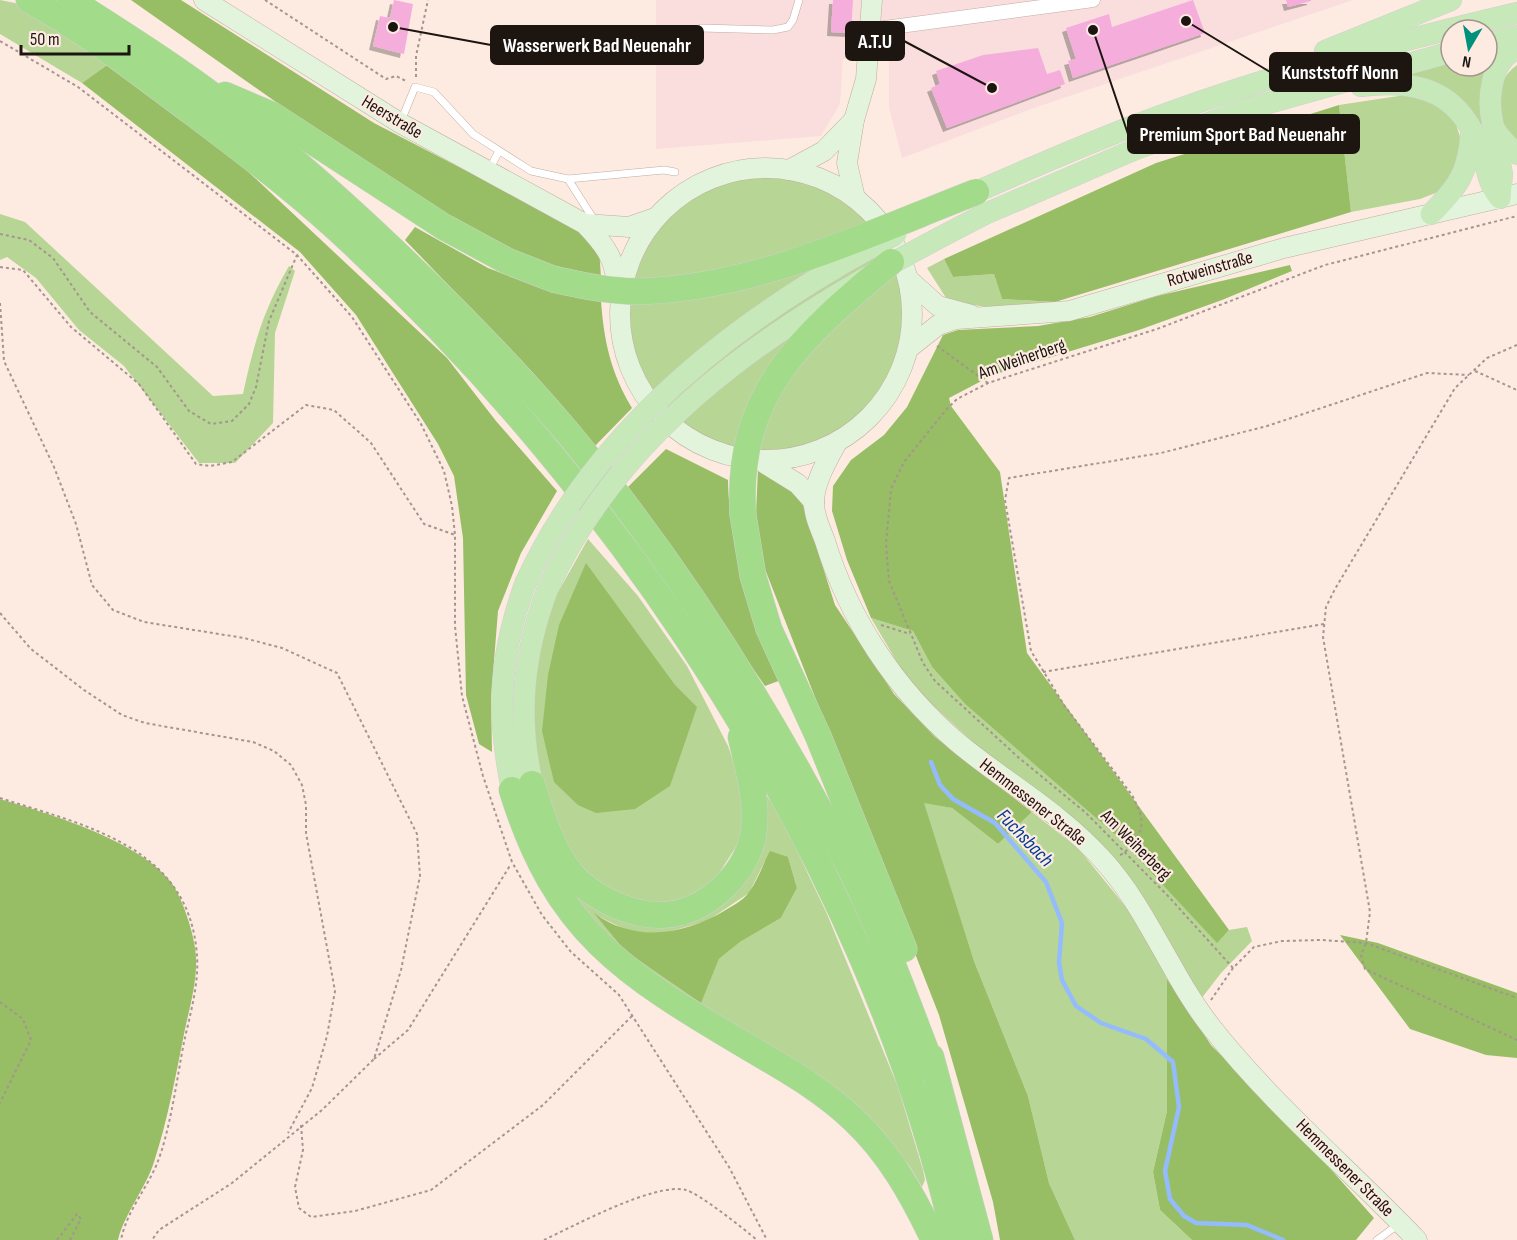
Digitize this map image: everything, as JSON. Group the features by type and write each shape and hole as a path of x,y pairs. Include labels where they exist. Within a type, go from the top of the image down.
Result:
{"highway":[{"path":"29,0 51,12 153,83 249,155 336,228 432,322 567,474 645,575 768,769 824,876 873,981 907,1071 955,1240"},
{"path":"70,0 194,82 274,144 349,208 453,308 568,433 665,558 762,706 849,866 894,967 934,1072"},
{"path":"194,82 272,115 444,226 507,261 553,279 592,288 646,292 700,286 763,273 980,203"},
{"path":"900,271 809,333 768,388 748,442 742,475 742,515 753,576 769,629 818,736 910,964 934,1072 980,1240"},
{"path":"522,787 578,880 617,906 662,915 682,911 702,903 725,885 744,860 752,838 755,814 753,794 738,719"},
{"path":"522,787 540,865 576,920 595,942 616,962 661,996 794,1074 838,1106 886,1155 913,1196 934,1240"}],"main road":[{"name":"Heerstraße","path":"204,0 400,123 488,172 592,225 629,227 655,218"},
{"path":"855,198 847,163 854,120 866,79 872,0"},
{"path":"1239,89 1410,15 1451,0"},
{"path":"522,787 523,686 531,637 547,590 562,558 600,497 683,409 782,328 900,271 980,203 1128,128 1239,89 1432,33 1517,12"},
{"path":"1499,40 1517,36"},
{"path":"1508,196 1493,127 1491,89 1495,72 1511,52 1517,50"},
{"path":"522,787 500,713 505,657 525,584 555,524 584,483 638,421 702,362 808,285 882,241 980,203 1292,96 1439,55"},
{"path":"1292,96 1379,84 1412,85 1450,102 1466,117 1472,129 1483,156 1489,184 1508,196"},
{"path":"789,170 824,152 854,120"},
{"path":"1493,127 1517,154"},
{"path":"1431,214 1452,193 1465,173 1472,129"},
{"path":"759,168 789,170 824,180 855,198 889,234 913,314 909,348 902,371 890,393 857,430 836,444 800,457 761,461 728,456 697,444 670,425 647,401 631,372 621,340 619,307 628,265 636,245 655,218 677,198 702,182 730,172 759,168"},
{"name":"Rotweinstraße","path":"909,348 938,325 976,317 1069,311 1273,251 1508,196"},
{"name":"Heerstraße","path":"592,225 607,247 616,271 619,307"},
{"path":"900,271 938,306 976,317"},
{"path":"814,502 822,471 836,444"},
{"path":"761,461 798,484 814,502"},
{"name":"Hemmessener Straße","path":"814,502 831,561 858,619 902,685 927,714 972,754 1061,820 1103,860 1132,896 1201,1013 1279,1103 1417,1240"}],"street":[{"path":"870,30 1093,0"}],"lane":[{"path":"701,28 773,30 788,27 794,20 799,0"},
{"path":"400,123 415,87 434,92 473,134 531,171 568,179 664,170 675,172"},
{"path":"488,172 499,151"},
{"path":"568,179 592,225"},
{"path":"1377,1240 1401,1223"}],"path":[{"path":"265,0 386,79 396,76 415,87 416,56 428,0"},
{"path":"0,40 78,87 297,255 352,317 421,424 444,471 455,535 455,627 462,696 483,776 512,862 542,915 571,952 619,995 729,1167 767,1240"},
{"name":"Am Weiherberg","path":"1233,968 1086,813 952,699 922,663 889,581 886,526 891,489 904,462 946,410 957,399 988,383 1157,329 1325,265 1517,216"},
{"path":"0,234 29,240 53,258 90,312 157,367 189,411 211,424 232,421 249,404 256,387 268,321 297,255"},
{"path":"0,267 23,270 71,327 139,384 196,464 210,466 232,462 306,405 334,410 371,443 424,524 455,535"},
{"path":"0,303 4,361 54,468 76,524 92,585 113,610 144,622 244,638 282,648 337,673 352,700 417,834 420,876 401,970 374,1059"},
{"path":"1517,345 1487,358 1455,388 1341,579 1326,607 1324,624 1325,648 1370,912 1366,944 1361,955 1365,969 1517,1040"},
{"path":"936,346 988,383"},
{"path":"1474,370 1517,390"},
{"path":"1125,853 1141,832 1143,821 1140,811 1042,672 1031,651 1005,500 1009,478 1161,453 1257,429 1427,374 1469,375"},
{"path":"0,613 32,649 84,690 122,715 145,723 254,742 274,751 291,765 302,785 306,833 334,991 327,1036 312,1088 287,1136"},
{"path":"858,619 910,634"},
{"path":"1042,672 1324,624"},
{"path":"0,798 112,837 149,858 174,884 194,932 197,958 192,1003 175,1092 156,1165 124,1227 121,1240"},
{"path":"152,1240 159,1230 232,1183 287,1136 322,1110 408,1029 512,862"},
{"path":"1201,1013 1233,968 1254,947 1282,941 1366,944 1517,998"},
{"path":"0,1002 23,1019 31,1040 0,1103"},
{"path":"301,1125 303,1149 295,1187 299,1208 311,1217 355,1211 431,1190 543,1105 632,1016"},
{"path":"544,1240 606,1211 663,1190 686,1190 758,1240"},
{"path":"57,1240 77,1214 81,1219 70,1240"}],"shaded area":[{"path":"656,0 1353,0 1034,108 902,158 889,107 889,58 843,59 840,104 821,136 656,149"}],"green space":[{"path":"0,0 15,3 110,63 82,83 0,34"},
{"path":"131,0 181,0 374,123 582,231 599,248 601,277 551,269 435,214"},
{"path":"1505,47 1499,68 1499,49"},
{"path":"110,63 223,148 447,358 496,421 557,491 521,553 498,611 491,698 492,752 479,744 466,695 463,538 454,476 438,444 356,315 300,252 82,83"},
{"path":"1439,64 1439,78 1496,78 1483,124 1477,125 1400,74"},
{"path":"1517,65 1517,142 1509,134 1504,124 1498,103 1502,82"},
{"path":"1405,95 1436,104 1455,121 1461,140 1453,177 1438,192 1420,199 1351,212 1339,105"},
{"path":"1339,105 1351,212 1055,302 1002,299 994,274 953,277 944,259 1156,163"},
{"path":"767,177 794,180 819,187 843,200 864,217 881,238 894,262 901,287 904,314 901,341 894,366 881,390 864,411 843,428 819,441 794,448 767,451 740,448 715,441 691,428 670,411 653,390 640,366 633,341 630,314 633,287 640,262 653,238 670,217 691,200 715,187 740,180"},
{"path":"0,214 25,222 213,396 243,394 260,328 272,298 289,266 295,271 275,333 273,423 235,463 199,463 124,366 79,330 36,278 7,257 0,260"},
{"path":"415,227 488,268 550,291 601,301 610,357 632,408 595,446 532,372 405,240"},
{"path":"944,259 953,277 994,274 1002,299 1055,302 1000,309 948,301 927,268"},
{"path":"1290,265 1292,271 1222,300 1139,330 993,375 949,398 951,406 1000,472 1027,653 1229,930 1217,943 1120,839 965,704 932,667 913,631 871,618 847,560 832,511 833,486 851,460 884,435 907,407 943,335 958,330 1038,326 1090,317 1157,296"},
{"path":"666,449 728,480 733,532 745,582 781,680 765,686 627,488"},
{"path":"758,469 787,483 801,499 835,605 894,694 935,737 1032,812 998,844 952,808 924,803 974,961 1028,1096 1049,1183 1075,1240 1000,1240 993,1202 939,1015 763,564 756,514"},
{"path":"588,539 638,596 687,666 728,746 744,793 741,839 714,881 683,899 647,905 607,893 569,852 544,793 529,702 549,608"},
{"path":"586,563 675,685 697,707 670,786 635,809 596,813 578,805 554,782 542,731 548,675 559,625"},
{"path":"871,618 913,631 932,667 965,704 1120,839 1217,942 1229,930 1247,927 1252,941 1221,973 1201,999 1145,901 910,684"},
{"path":"761,787 780,815 827,914 898,1087 923,1170 925,1180 922,1187 910,1167 869,1118 606,941 557,875 581,895 692,917 739,890 751,866","holes":["788,857 797,888 781,918 740,942 719,959 701,1002 624,950 596,915 628,931 661,934 707,921 749,893 765,861"]},
{"path":"0,799 91,830 137,853 155,866 175,888 191,929 196,958 194,985 168,1113 150,1172 125,1220 118,1240 0,1240"},
{"path":"923,802 952,808 998,844 1032,812 1078,848 1143,929 1167,979 1167,1111 1153,1172 1160,1210 1192,1240 1075,1240 1049,1183 1028,1096 974,961"},
{"path":"770,851 788,857 797,888 781,918 740,942 719,959 701,1003 624,950 594,913 609,923 642,932 676,930 692,926 724,911 744,898 755,882"},
{"path":"1340,935 1378,943 1517,993 1517,1058 1486,1055 1410,1029"},
{"path":"1167,979 1211,1045 1312,1148 1374,1218 1356,1240 1192,1240 1160,1210 1153,1172 1167,1111"}],"building":[{"path":"394,0 413,4 404,54 373,46 380,16 390,18"},
{"path":"833,0 853,0 851,33 831,32"},
{"path":"1193,0 1205,33 1073,78 1068,61 1076,59 1066,28 1109,14 1112,27"},
{"path":"1286,0 1311,0 1311,1 1288,7"},
{"path":"1038,48 1047,74 1060,70 1065,84 947,128 931,88 940,84 936,71 983,55"}],"waterway":[{"name":"Fuchsbach","path":"931,762 940,785 953,799 995,823 1046,882 1062,923 1059,963 1062,980 1076,1006 1101,1023 1146,1039 1173,1062 1179,1107 1165,1171 1170,1199 1184,1216 1196,1223 1247,1225 1283,1240"}],"place":[{"name":"Kunststoff Nonn","path":"1186,21"},
{"name":"Wasserwerk Bad Neuenahr","path":"393,27"},
{"name":"Premium Sport Bad Neuenahr","path":"1093,30"},
{"name":"A.T.U","path":"992,88"}]}
